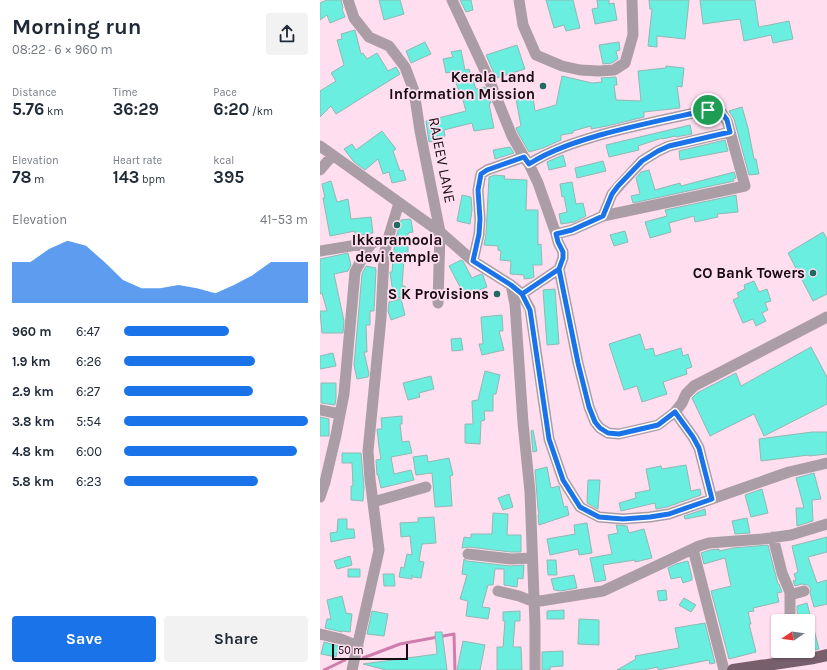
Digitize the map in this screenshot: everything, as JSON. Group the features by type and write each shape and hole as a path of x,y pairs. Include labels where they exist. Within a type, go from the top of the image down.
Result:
{"main road":[{"path":"733,670 827,655"}],"street":[{"name":"RAJEEV LANE","path":"348,0 354,18 369,38 389,46 405,67 414,90 420,131 440,232 438,303"},
{"path":"452,0 488,77 512,136 527,161 538,184 558,242 563,252 563,258 559,269 578,363 589,407 595,422 600,428 608,433 619,434 658,425 675,412 682,403 686,394 694,386 827,316"},
{"path":"519,0 523,25 536,55 562,66 580,70 599,71 614,70 625,63 633,35 632,0"},
{"path":"473,261 479,234 480,219 478,190 481,174 487,170 541,157 577,142 625,128 708,110 721,112 727,120 745,186 603,216 572,230 556,234"},
{"path":"603,216 608,202 615,190 642,161 669,146 730,132"},
{"path":"320,146 440,232 473,261 511,285 522,294 530,310 549,439 563,480 580,507 599,517 623,519 669,514 790,472 827,462"},
{"path":"320,170 332,156"},
{"path":"352,670 379,550 368,452 381,318 384,255 399,203"},
{"path":"320,251 388,239"},
{"path":"320,497 322,479 344,394 355,272 372,242"},
{"path":"522,294 559,269"},
{"path":"511,285 516,312 523,423 530,492 535,670"},
{"path":"320,410 340,414"},
{"path":"675,412 699,448 712,499"},
{"path":"373,502 426,487"},
{"path":"498,592 519,596 534,602 603,591 709,543 791,535 827,524"},
{"path":"773,537 782,573 790,592 790,614"},
{"path":"693,549 724,670"},
{"path":"468,554 511,559 532,558"},
{"path":"790,595 804,591"},
{"path":"320,634 341,639 358,646"}],"building":[{"path":"327,0 341,0 345,17 330,23 327,15 320,20 320,3"},
{"path":"379,0 400,0 404,14 384,20"},
{"path":"460,0 471,0 473,10 466,12"},
{"path":"546,0 573,0 580,28 566,31 564,25 554,28"},
{"path":"597,0 609,0 609,4 614,3 617,20 595,24 592,9 598,8"},
{"path":"649,0 689,0 685,39 657,36 657,47 648,46 652,9 650,9"},
{"path":"700,0 755,0 759,27 789,21 793,39 773,43 771,35 744,41 740,19 703,24"},
{"path":"355,30 361,54 363,53 367,59 377,53 388,71 396,67 400,74 336,114 331,106 320,117 320,91 336,81 331,73 344,65 337,40 342,39 341,34"},
{"path":"425,42 431,54 411,63 406,51"},
{"path":"619,42 620,50 616,51 618,59 612,63 603,64 599,45"},
{"path":"517,45 525,69 496,78 486,55"},
{"path":"461,50 465,70 469,69 476,89 485,87 491,103 489,104 494,128 474,131 472,123 444,130 445,136 436,138 436,141 429,142 426,121 466,111 460,90 459,91 452,72 446,73 443,59 453,57 451,52"},
{"path":"666,66 684,68 682,87 677,86 680,108 644,112 644,117 607,126 591,129 591,126 573,131 573,133 561,135 561,140 529,152 518,133 516,128 521,126 515,94 524,93 525,99 533,97 535,111 556,105 562,76 592,83 602,82 601,78 616,77 617,85 614,85 616,100 641,101 638,71 666,68"},
{"path":"742,107 759,174 749,175 734,119 729,111"},
{"path":"690,125 692,134 662,138 638,146 639,150 609,157 606,145"},
{"path":"382,131 396,149 393,151 400,171 403,170 406,180 392,183 389,172 383,174 378,159 365,170 354,162 344,149 352,144 356,150"},
{"path":"725,140 728,151 680,160 679,151"},
{"path":"510,147 514,153 495,159 493,150"},
{"path":"563,155 566,166 549,170 547,162"},
{"path":"603,161 606,171 577,178 575,168"},
{"path":"649,170 655,190 680,183 681,186 734,172 736,178 733,179 734,181 633,203 631,196 640,194 636,178 641,172"},
{"path":"495,175 505,176 504,179 527,180 526,210 538,210 538,245 541,244 542,265 533,265 534,277 532,278 524,279 524,275 510,274 511,261 500,260 501,251 498,250 498,246 484,245 489,177"},
{"path":"331,181 337,202 348,199 351,219 371,217 373,233 355,236 355,231 330,236 322,184"},
{"path":"572,182 576,204 583,203 586,216 574,222 561,224 559,214 567,212 564,196 562,197 560,184"},
{"path":"462,195 471,197 472,210 470,224 457,221"},
{"path":"736,195 738,212 717,214 718,217 695,222 694,216 669,223 671,232 650,238 645,222 667,216 665,210"},
{"path":"410,219 413,232 408,233 408,258 404,258 402,286 405,286 407,296 394,299 390,272 392,272 394,260 394,245 401,220"},
{"path":"625,231 628,242 614,246 610,235"},
{"name":"CO Bank Towers","path":"823,232 827,239 827,294 813,301 788,253"},
{"path":"348,253 351,265 348,271 334,274 344,321 343,333 322,333 320,311 327,311 322,293 320,294 320,259"},
{"path":"461,260 472,278 481,274 483,275 487,287 462,297 458,288 460,287 449,266"},
{"path":"366,266 376,268 374,311 370,311 370,325 366,325 367,352 364,352 369,374 368,377 357,379 354,365 362,274"},
{"path":"754,281 759,292 767,289 771,301 765,303 768,310 762,313 766,321 756,326 753,319 743,323 733,300 739,297 737,293 745,289 744,285"},
{"path":"555,289 559,344 547,345 543,290"},
{"path":"401,299 405,315 391,320 388,311 389,302"},
{"path":"502,315 503,331 499,331 504,350 482,355 479,344 483,344 481,317"},
{"path":"640,334 645,350 653,348 655,356 681,348 683,356 688,354 692,367 686,369 687,374 663,382 667,394 642,402 637,386 624,390 609,344"},
{"path":"461,338 463,350 452,351 451,339"},
{"path":"811,347 827,377 827,404 764,436 754,414 710,436 692,398 697,393 736,373 741,386"},
{"path":"333,353 336,366 320,369 320,356"},
{"path":"485,371 500,375 496,394 493,394 493,411 484,411 485,420 481,421 480,444 465,443 465,424 473,424 472,401 478,400"},
{"path":"431,376 434,389 419,393 420,397 408,400 403,383"},
{"path":"321,383 336,383 335,405 321,403"},
{"path":"402,416 402,424 400,424 402,442 409,441 412,453 391,457 394,474 411,470 414,480 381,488 377,475 376,460 381,459 377,429 382,429 381,418"},
{"path":"320,417 329,419 329,436 320,436"},
{"path":"533,430 537,451 533,452 531,431"},
{"path":"812,432 827,432 827,454 761,461 759,439"},
{"path":"342,453 361,453 364,487 363,501 351,500 351,486 353,486 352,463 342,463"},
{"path":"427,455 428,462 449,458 453,475 450,476 452,506 435,507 432,473 416,475 413,457"},
{"path":"686,465 691,491 700,489 701,495 667,507 656,509 655,503 621,511 619,503 636,498 635,493 650,490 646,469 661,466 662,469"},
{"path":"547,467 551,488 559,486 564,507 567,506 569,515 539,525 535,470"},
{"path":"814,473 821,499 812,500 813,521 797,526 796,508 804,508 796,478"},
{"path":"588,480 600,480 598,509 587,503"},
{"path":"762,489 768,513 751,517 745,495"},
{"path":"509,494 513,507 503,510 498,498"},
{"path":"705,509 706,515 685,519 684,516"},
{"path":"493,513 508,514 507,535 521,535 521,552 469,547 462,548 464,537 471,538 471,534 492,534"},
{"path":"434,517 436,543 422,544 419,561 424,562 421,578 413,577 412,575 412,579 399,577 401,567 404,568 407,554 412,555 410,536 401,537 400,523 418,522 418,518"},
{"path":"747,518 750,533 735,534 732,521"},
{"path":"338,519 347,519 347,529 354,529 355,538 331,542 330,533 337,532"},
{"path":"587,523 592,553 579,555 578,549 550,555 547,539 575,534 574,525"},
{"path":"616,525 627,526 629,533 644,529 652,558 635,562 635,560 603,565 606,580 595,582 590,558 612,554 608,535 618,533"},
{"path":"827,537 827,552 808,557 817,583 827,580 827,604 814,607 810,593 811,589 808,585 802,584 795,586 793,581 796,580 794,574 798,572 792,546"},
{"path":"768,545 778,584 782,592 777,593 779,602 753,608 754,611 748,612 751,624 749,624 756,652 729,659 711,591 731,586 725,558 704,564 701,553 710,550 719,549 719,551 733,548"},
{"path":"350,556 352,565 337,569 334,561"},
{"path":"464,559 467,561 510,566 524,565 523,579 518,578 517,587 504,585 504,569 495,569 493,585 488,585 482,607 490,608 488,619 466,616 468,601 460,599 467,575 462,574"},
{"path":"547,560 556,560 557,575 548,575"},
{"path":"688,561 692,580 683,583 681,577 671,579 668,568"},
{"path":"348,569 360,569 360,577 348,577"},
{"path":"383,574 394,574 395,586 384,586"},
{"path":"574,575 577,588 561,591 554,590 551,579"},
{"path":"666,590 667,600 659,601 657,591"},
{"path":"342,596 346,613 352,614 350,632 342,632 325,628 327,619 331,619 327,600"},
{"path":"684,598 696,605 691,612 679,605"},
{"path":"807,603 810,614 798,614 797,606"},
{"path":"564,610 564,619 547,619 547,611"},
{"path":"372,611 388,614 384,636 367,634"},
{"path":"520,611 520,621 515,621 513,647 521,647 522,670 497,670 497,647 503,647 505,621 503,621 503,612"},
{"path":"579,619 599,620 599,645 578,644"},
{"path":"705,623 715,663 710,664 709,660 658,670 658,667 644,670 617,670 636,659 635,656 679,648 675,628"},
{"path":"435,632 442,632 447,670 386,670 363,664 437,654"},
{"path":"815,634 819,649 815,650"},
{"path":"463,641 485,645 480,670 457,670"},
{"path":"324,642 339,646 336,657 321,654"},
{"path":"563,651 563,666 550,667 550,670 542,670 542,652"}],"waterway":[{"path":"363,658 400,644 454,634 455,670"},
{"path":"324,670 345,660"}],"place":[{"name":"Kerala Land Information Mission","path":"543,86"},
{"name":"Ikkaramoola devi temple","path":"397,225"},
{"name":"CO Bank Towers","path":"813,273"},
{"name":"S K Provisions","path":"497,294"}],"route":[{"path":"708,110 625,128 577,142 541,157 529,164 524,157 487,170 481,174 478,190 480,219 479,234 473,261 511,285 522,294 559,269 578,363 589,407 595,422 600,428 608,433 619,434 658,425 675,412 699,448 712,499 669,514 623,519 599,517 580,507 563,480 549,439 530,310 522,294 553,273 559,269 562,263 563,252 556,234 572,230 603,216 612,194 642,161 658,151 681,142 730,132 725,116 721,112 708,110"}]}
